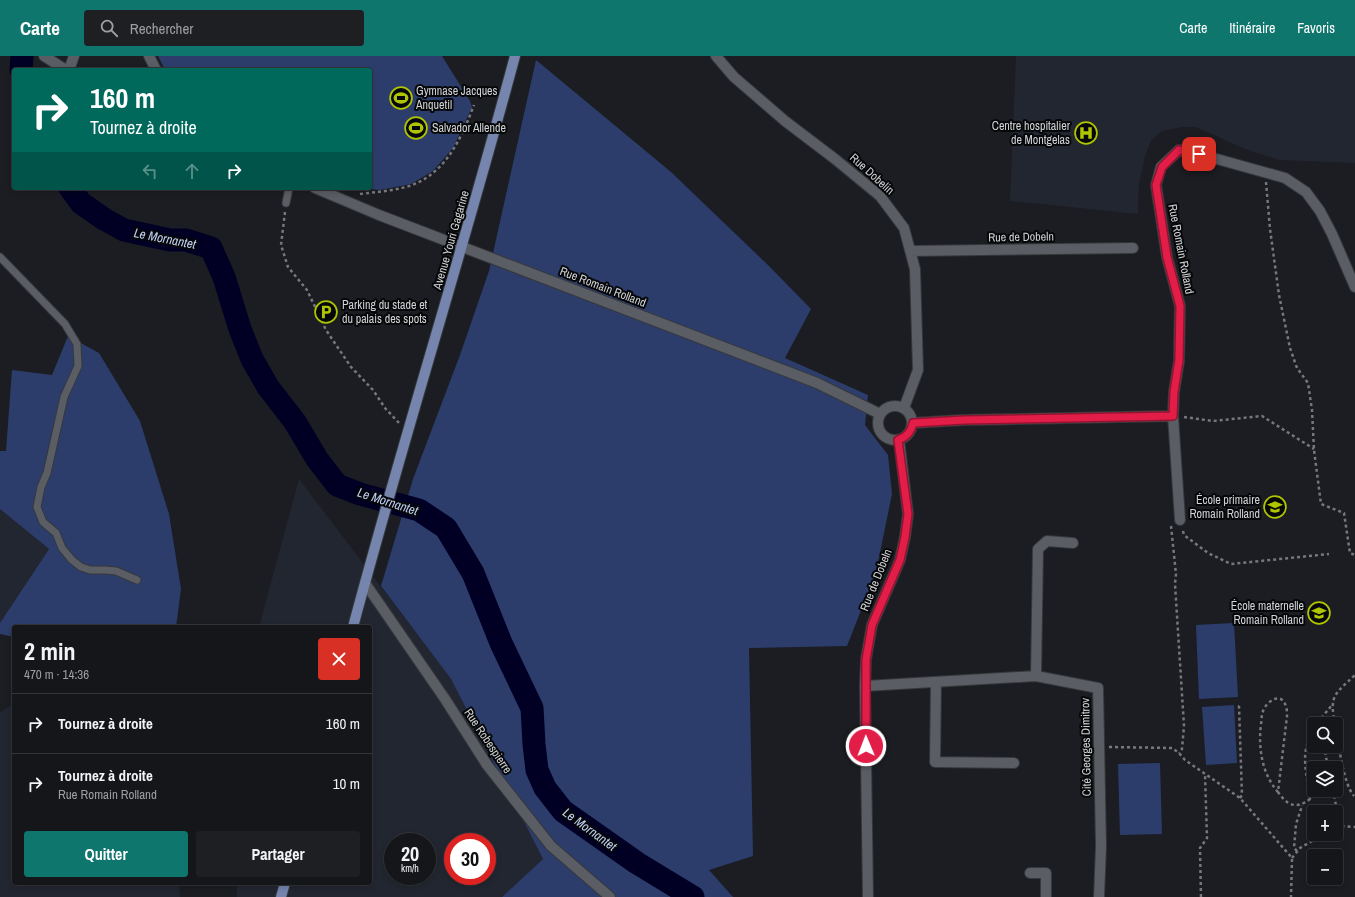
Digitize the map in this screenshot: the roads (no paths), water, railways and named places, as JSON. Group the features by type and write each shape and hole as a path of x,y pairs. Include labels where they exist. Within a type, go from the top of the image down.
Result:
{"main road":[{"name":"Avenue Youri Gagarine","path":"354,625 390,493 463,247 515,56"},
{"path":"281,897 284,885"}],"street":[{"path":"44,56 65,68"},
{"path":"69,68 74,56"},
{"path":"149,56 155,68"},
{"name":"Rue Dobelin","path":"716,56 734,77 785,121 880,196 904,228 915,269 918,370 904,408"},
{"name":"Rue Romain Rolland","path":"1173,416 1174,392 1179,360 1180,306 1167,257 1156,185 1162,167 1179,150 1199,154 1285,178 1306,192 1320,211 1332,234 1355,287"},
{"name":"Rue Romain Rolland","path":"320,190 379,215 817,382 880,414"},
{"name":"Rue de Dobeln","path":"910,252 1133,248"},
{"path":"890,406 904,408 909,412 913,423 912,429 904,438 898,440 887,438 880,432 878,426 880,414 884,409 890,406"},
{"path":"913,423 964,420 1173,416 1180,516"},
{"name":"Rue de Dobeln","path":"868,897 865,686 866,660 872,625 900,560 905,537 908,514 898,440"},
{"path":"1036,676 1038,549 1047,541 1073,543"},
{"name":"Rue Robespierre","path":"365,583 445,699 487,765 551,846 610,897"},
{"name":"Cité Georges Dimitrov","path":"865,686 1036,676 1098,688 1101,846 1099,897"},
{"path":"936,682 935,762 1014,763"},
{"path":"1030,873 1046,874 1046,897"}],"lane":[{"path":"286,204 289,190"},
{"path":"0,257 65,324 76,344 78,366 64,397 47,473 41,487 37,507 43,522 56,533 62,548 72,560 81,567 90,570 116,571 138,580"}],"waterway":[{"name":"Le Mornantet","path":"21,68 22,56"},
{"name":"Le Mornantet","path":"71,190 81,203 104,219 124,230 170,240 186,240 211,248 224,277 240,329 252,359 268,387 295,422 317,459 337,485 360,494 419,510 446,528 473,573 501,643 532,708 537,770 545,788 563,811 637,863 693,897"}],"place":[{"name":"Gymnase Jacques Anquetil","path":"401,98"},
{"name":"Salvador Allende","path":"416,128"},
{"name":"Centre hospitalier de Montgelas","path":"1086,133"},
{"name":"Parking du stade et du palais des spots","path":"326,312"},
{"name":"École primaire Romain Rolland","path":"1275,507"},
{"name":"École maternelle Romain Rolland","path":"1319,613"}]}
